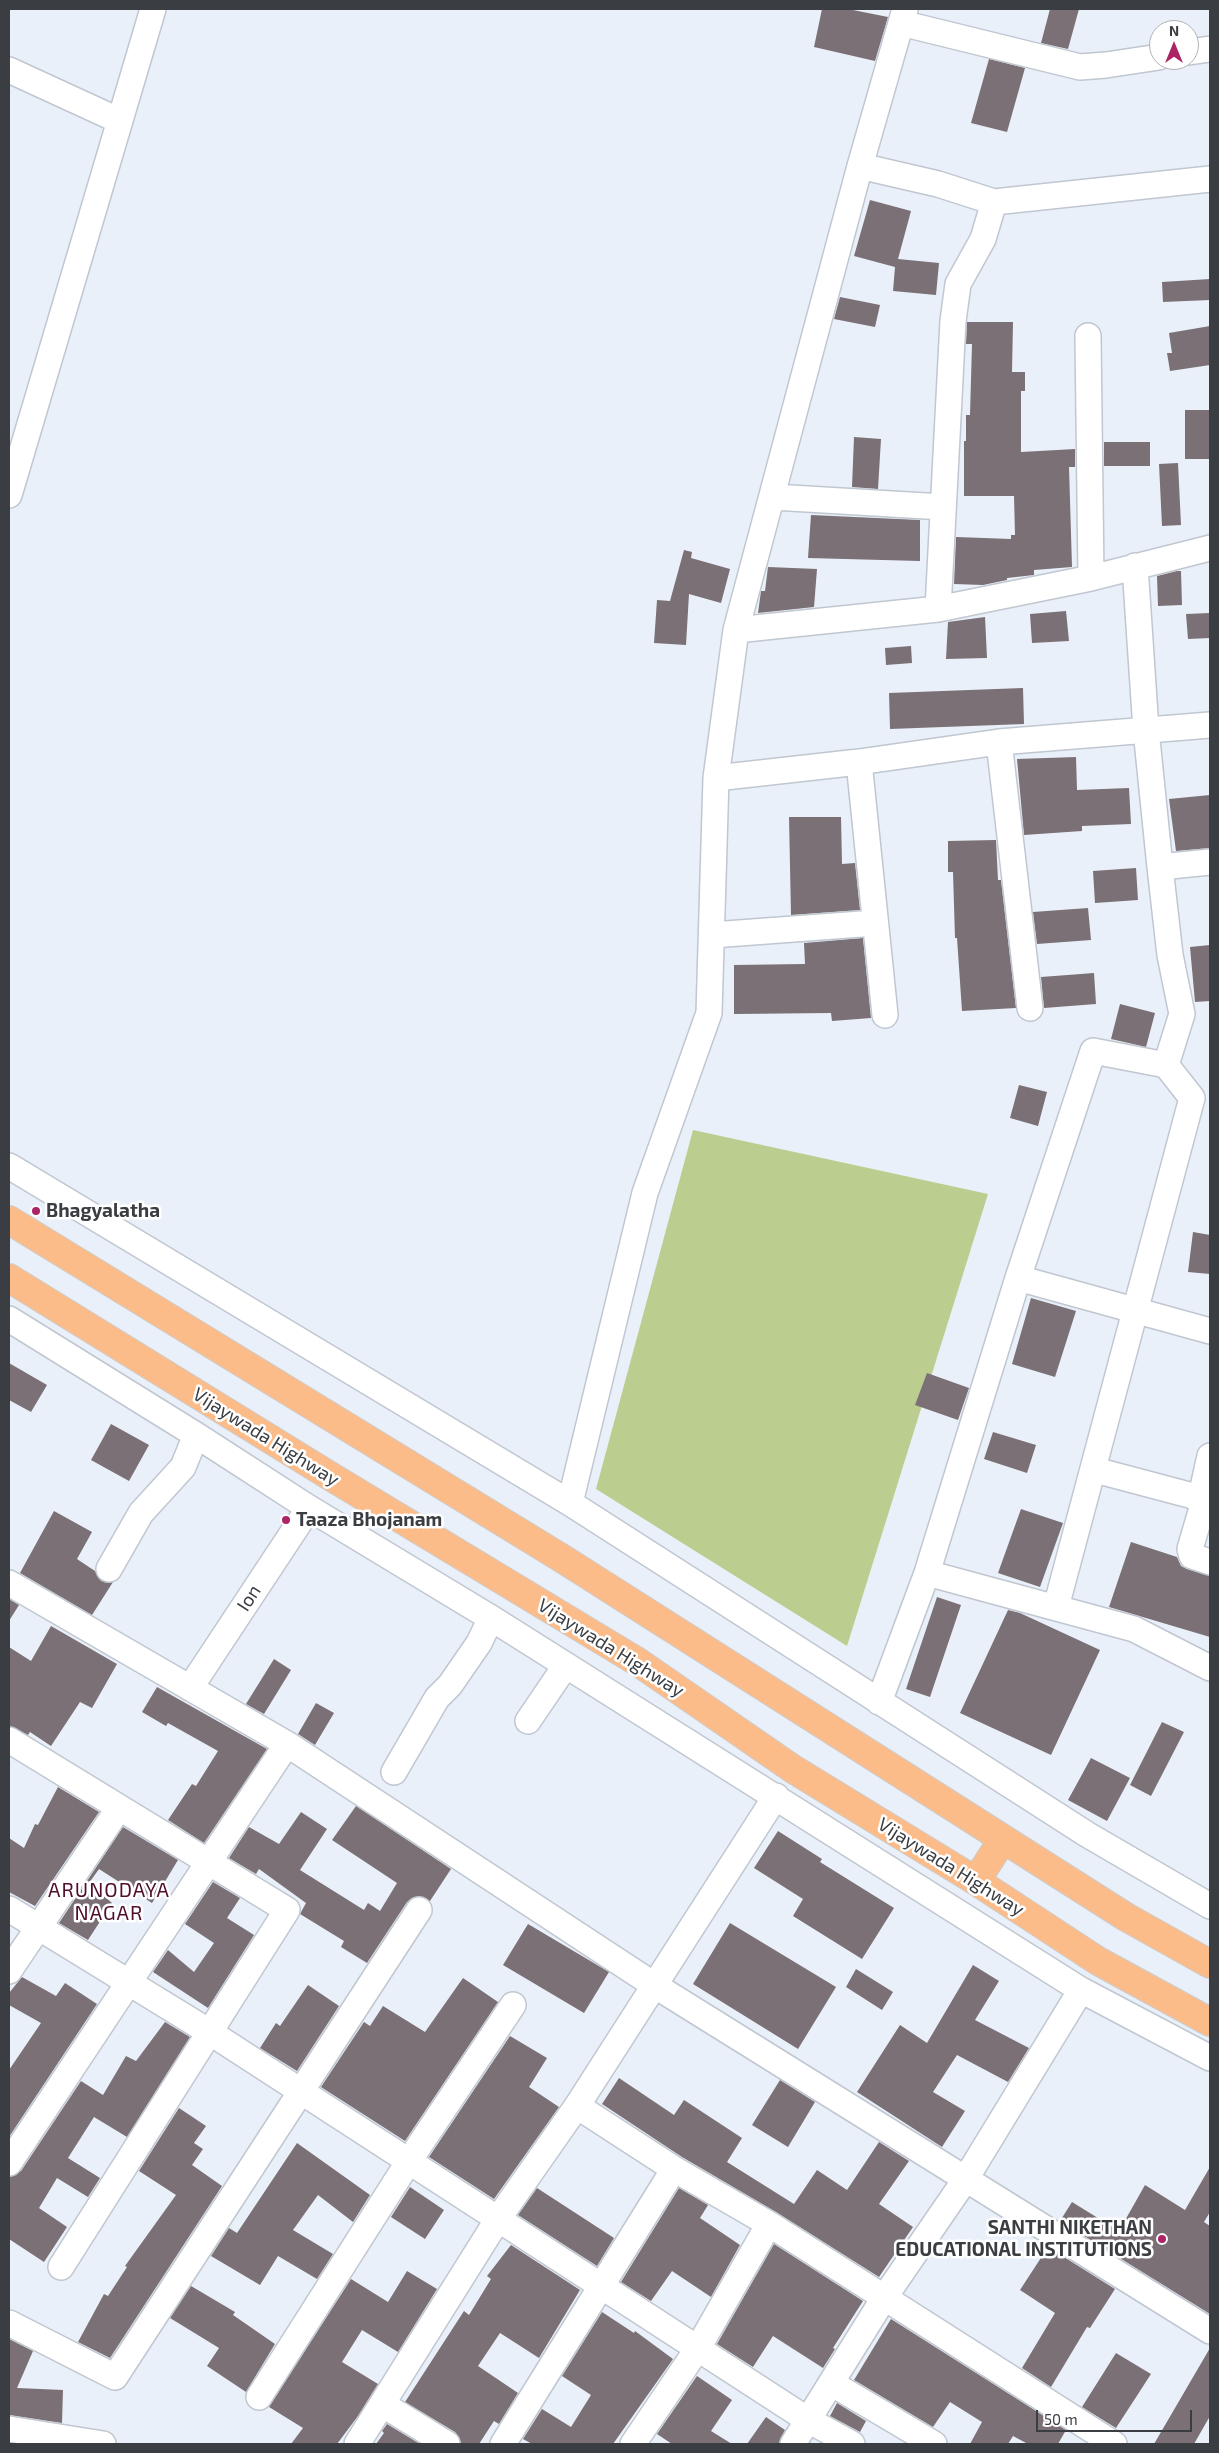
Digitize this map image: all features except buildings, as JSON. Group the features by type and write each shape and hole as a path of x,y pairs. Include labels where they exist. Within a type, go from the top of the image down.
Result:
{"highway":[{"path":"9,1220 563,1558 1126,1917 1210,1964"},
{"name":"Vijaywada Highway","path":"9,1278 338,1482 638,1662 793,1769 976,1882 1098,1961 1210,2022"},
{"path":"976,1882 1003,1839"}],"street":[{"path":"9,495 154,9"},
{"path":"570,1504 645,1193 708,1013 716,778 736,630 860,166 903,16 1080,67 1149,59"},
{"path":"9,70 120,121"},
{"path":"860,166 938,184 994,202 1210,179"},
{"path":"938,609 953,321 958,284 983,239 994,202"},
{"path":"1088,336 1090,578"},
{"path":"773,497 943,507"},
{"path":"736,630 938,609 1090,578 1210,548"},
{"path":"1135,566 1146,730 1160,867 1170,955 1182,1014 1166,1065"},
{"path":"716,778 859,762 999,742 1210,725"},
{"path":"999,742 1030,1008"},
{"path":"859,762 885,1016"},
{"path":"1160,867 1210,862"},
{"path":"712,935 875,923"},
{"path":"879,1702 927,1573 1018,1278 1092,1051 1166,1065 1192,1098 1056,1607"},
{"path":"9,1166 570,1504 1088,1835 1210,1906"},
{"path":"1018,1278 1136,1309 1210,1331"},
{"path":"9,1319 196,1435 309,1508 492,1618 1081,1990 1210,2058"},
{"path":"109,1569 141,1513 183,1467 196,1435"},
{"path":"1210,1456 1200,1501 1202,1508 1190,1549 1192,1556 1210,1562"},
{"path":"1094,1470 1193,1496 1200,1501"},
{"name":"Ion","path":"190,1688 309,1508"},
{"path":"927,1573 1134,1629 1210,1668"},
{"path":"9,1583 287,1744 654,1985 964,2180 1210,2331"},
{"path":"394,1772 437,1698 450,1685 492,1618"},
{"path":"528,1721 566,1665"},
{"path":"9,1740 287,1910 61,2267"},
{"path":"9,2163 287,1744"},
{"path":"357,2444 498,2219 577,2106 776,1796"},
{"path":"9,1971 37,1927 120,1808"},
{"path":"9,1910 210,2033 808,2420 852,2444"},
{"path":"9,2323 115,2377 419,1910"},
{"path":"793,2444 884,2298 964,2180 1081,1990"},
{"path":"259,2396 409,2162 513,2005"},
{"path":"577,2106 674,2169 769,2224 1114,2444"},
{"path":"503,2444 674,2169"},
{"path":"633,2444 698,2348 769,2224"},
{"path":"831,2383 934,2444"},
{"path":"382,2404 447,2444"},
{"path":"9,2429 103,2444"}],"green space":[{"path":"693,1130 988,1194 847,1646 596,1489"}],"place":[{"name":"Bhagyalatha","path":"36,1211"},
{"name":"Taaza Bhojanam","path":"286,1520"},
{"name":"SANTHI NIKETHAN EDUCATIONAL INSTITUTIONS","path":"1162,2239"}],"district":[{"name":"ARUNODAYA NAGAR","path":"109,1902"}]}
